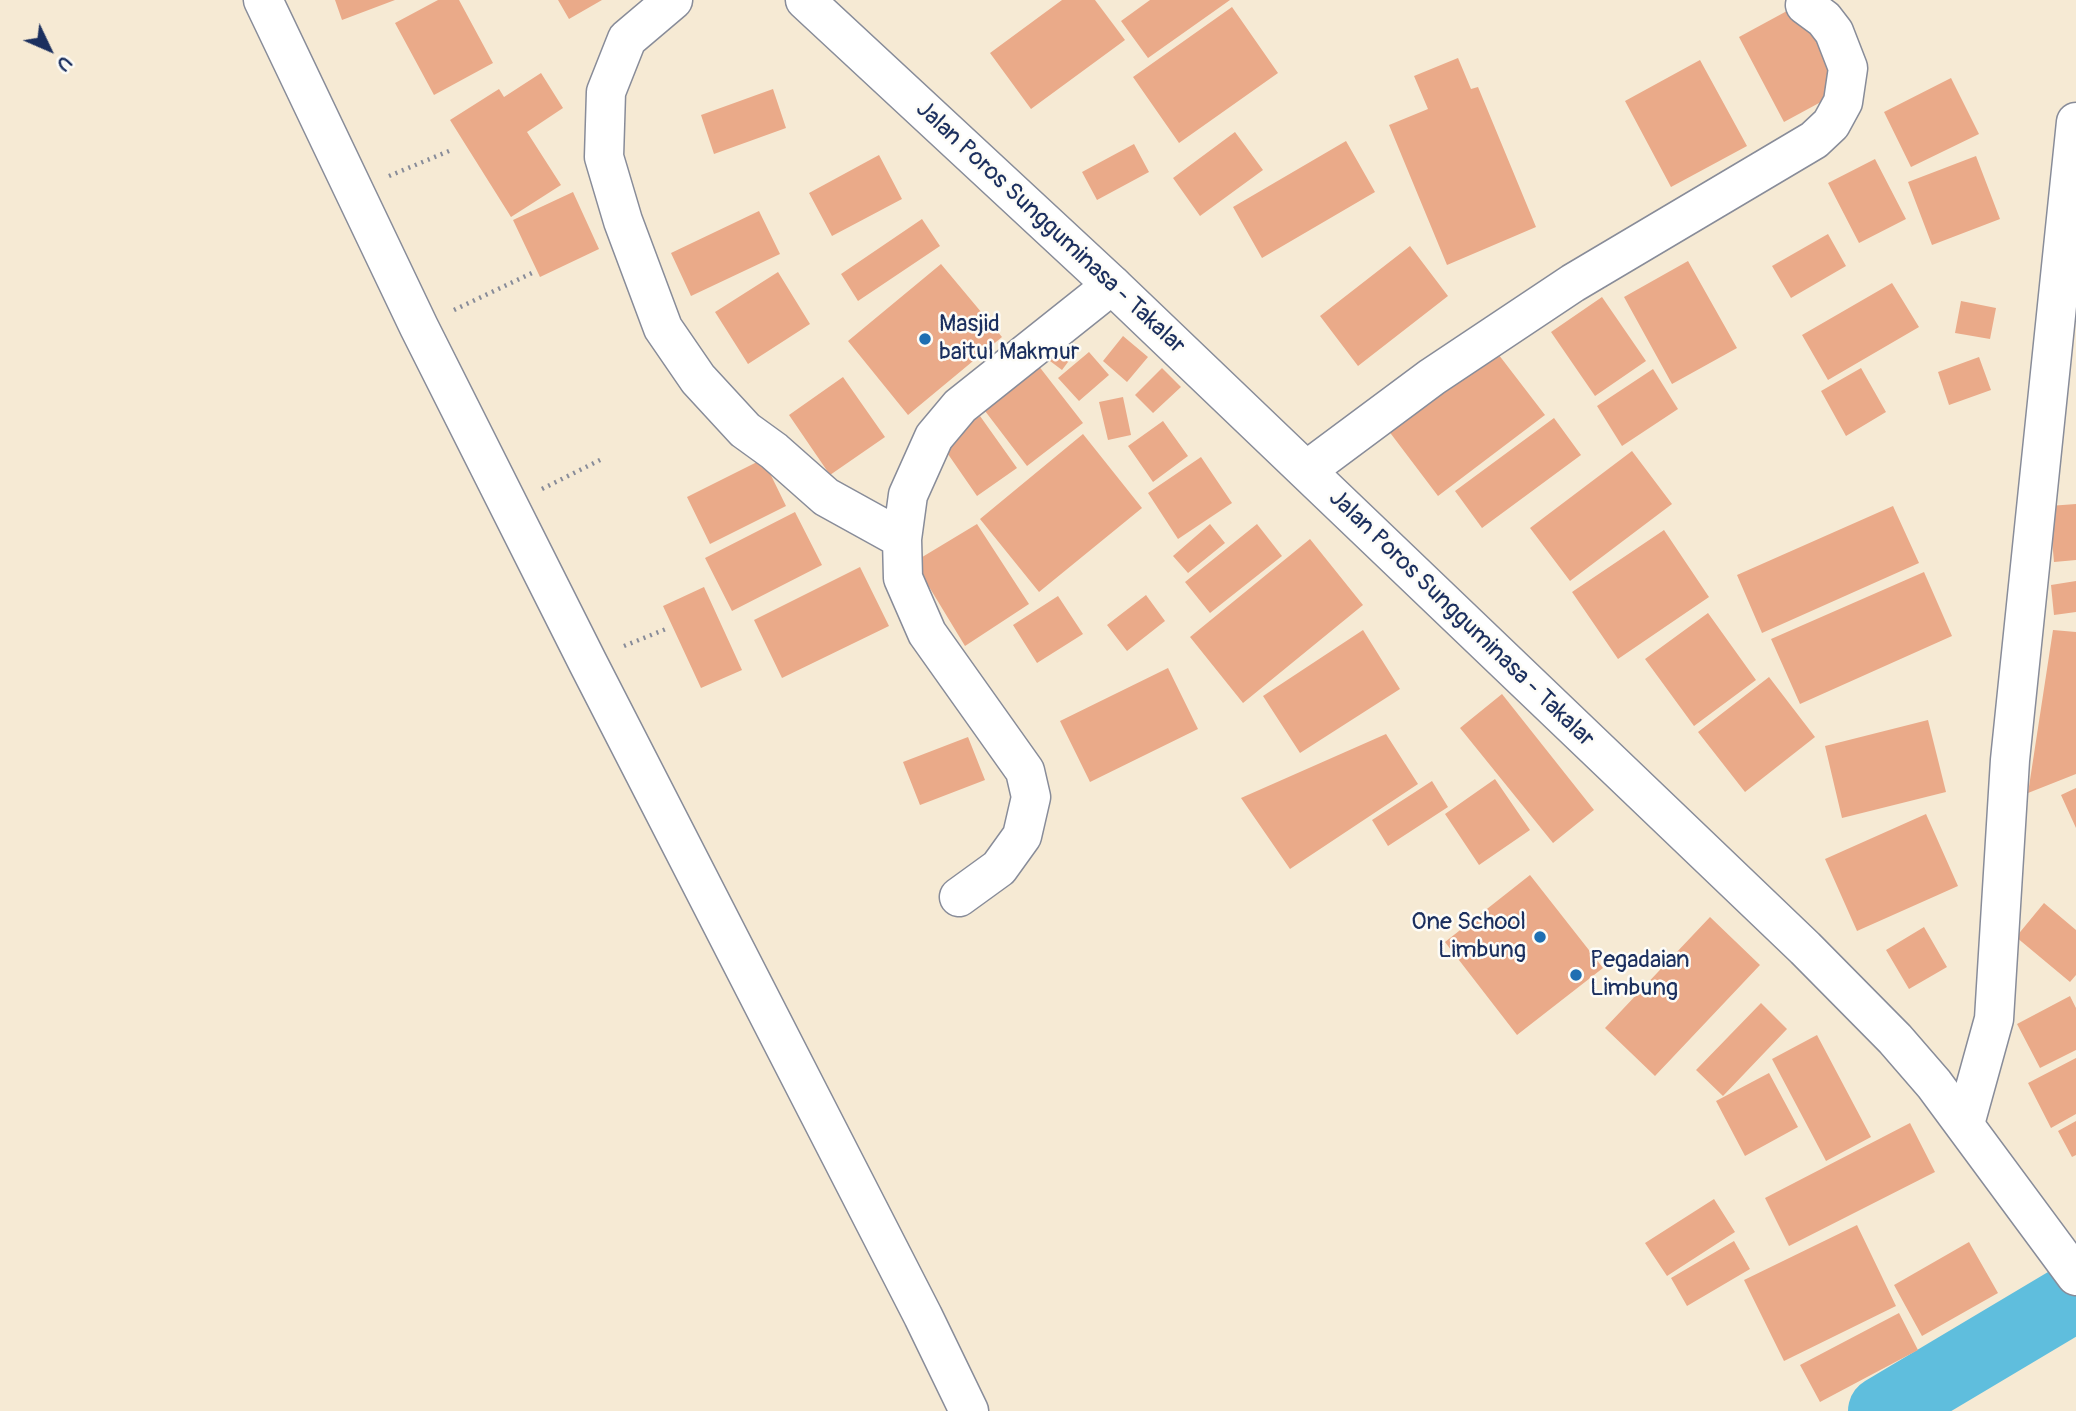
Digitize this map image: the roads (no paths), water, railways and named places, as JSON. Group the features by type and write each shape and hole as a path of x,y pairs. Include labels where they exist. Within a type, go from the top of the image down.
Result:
{"main road":[{"path":"263,0 425,339 969,1411"},
{"path":"673,0 627,39 606,92 604,157 663,328 698,379 745,430 774,451 826,497 902,539"},
{"name":"Jalan Poros Sungguminasa - Takalar","path":"805,0 1112,285 1805,948 1895,1039 1965,1124 2076,1276"},
{"path":"1307,470 1432,377 1573,283 1814,140 1831,124 1843,102 1848,68 1834,32 1824,19 1805,5"},
{"path":"1965,1124 1994,1019 2010,760 2076,122"},
{"path":"959,897 999,868 1022,836 1031,797 1025,771 927,634 904,578 902,539 908,495 934,437 960,406 1112,285"}],"waterway":[{"path":"1883,1411 2076,1296"}],"place":[{"name":"Masjid baitul Makmur","path":"925,339"},
{"name":"One School Limbung","path":"1540,937"},
{"name":"Pegadaian Limbung","path":"1576,975"}]}
